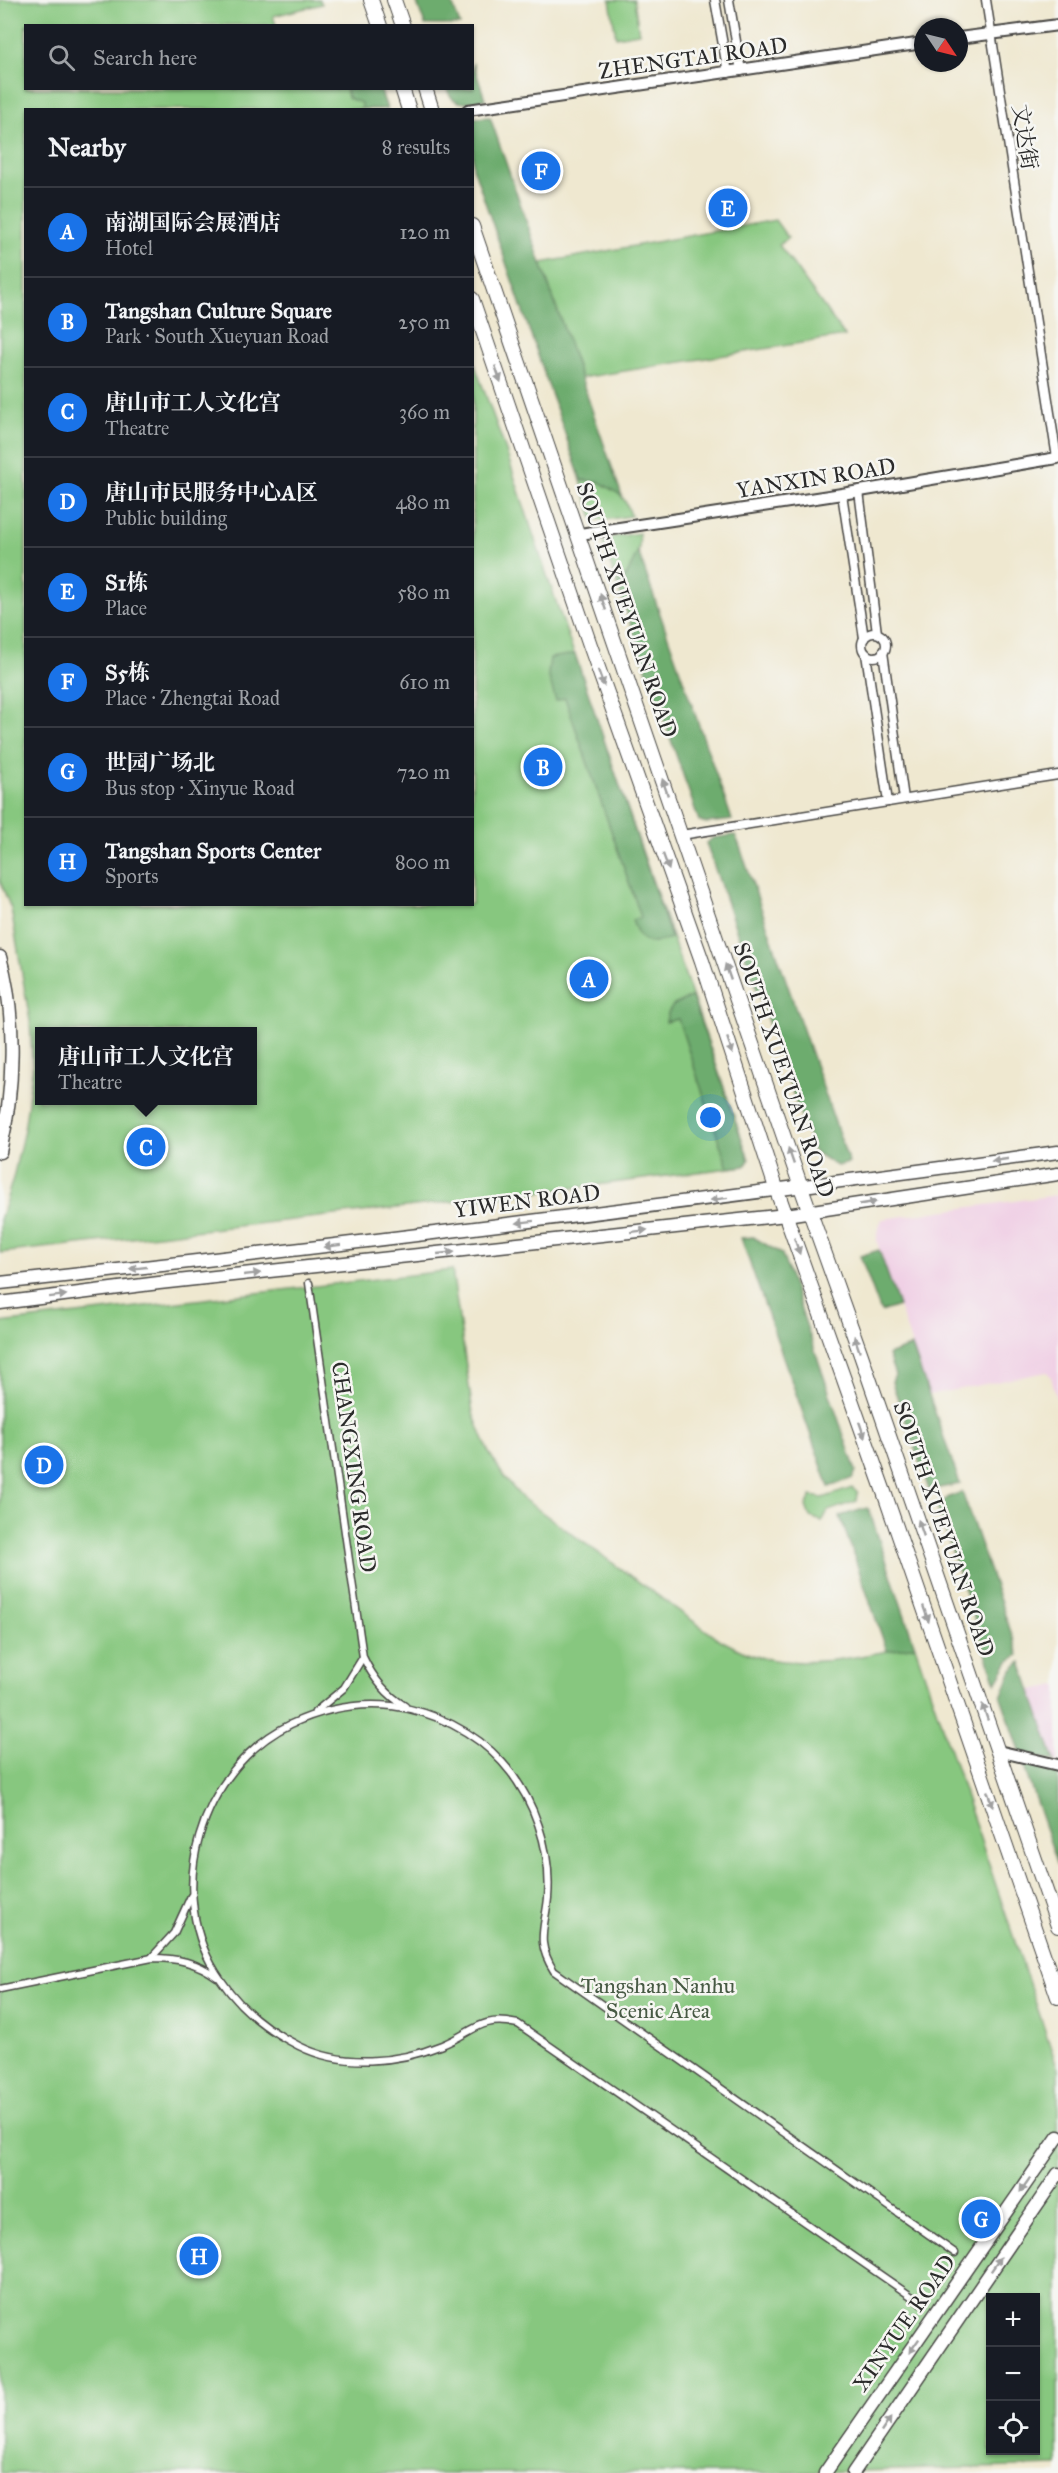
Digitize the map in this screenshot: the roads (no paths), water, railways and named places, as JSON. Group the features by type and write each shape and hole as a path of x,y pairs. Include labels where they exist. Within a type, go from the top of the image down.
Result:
{"main road":[{"path":"371,0 379,24"},
{"path":"394,0 402,24"},
{"path":"403,90 408,108"},
{"path":"426,90 431,108"},
{"name":"SOUTH XUEYUAN ROAD","path":"474,232 801,1188 811,1211 1058,1926"},
{"name":"SOUTH XUEYUAN ROAD","path":"474,305 590,645 702,961 777,1191 1058,1997"},
{"path":"0,957 10,1018 12,1056 5,1129 0,1152"},
{"name":"YIWEN ROAD","path":"0,1283 299,1250 777,1191 1058,1152"},
{"name":"YIWEN ROAD","path":"0,1303 786,1215 1058,1174"},
{"path":"299,1250 302,1269"},
{"name":"XINYUE ROAD","path":"825,2473 1058,2137"},
{"name":"XINYUE ROAD","path":"853,2473 1058,2174"}],"street":[{"path":"715,0 728,73"},
{"path":"729,0 741,71"},
{"name":"文达街","path":"986,0 1058,458"},
{"path":"968,37 1058,25"},
{"name":"ZHENGTAI ROAD","path":"474,109 914,44"},
{"name":"YANXIN ROAD","path":"579,534 1058,458"},
{"path":"859,491 877,633 885,641 883,652 903,799"},
{"path":"842,494 864,638 862,647 867,654 888,802"},
{"path":"864,638 870,633 877,633"},
{"path":"867,654 873,657 883,652"},
{"path":"681,835 1058,775"},
{"name":"CHANGXING ROAD","path":"309,1284 363,1657"},
{"path":"363,1657 389,1696 407,1708"},
{"path":"219,1979 205,1952 199,1933 192,1893 194,1855 204,1818 222,1784 246,1754 277,1731 311,1714 344,1688 363,1657"},
{"path":"311,1714 343,1706 375,1704 407,1708 442,1719 474,1737 502,1762 524,1791 539,1825 547,1861 548,1897 541,1934 543,1950 554,1971 955,2253"},
{"path":"998,1751 1058,1765"},
{"path":"152,1958 174,1933 192,1893"},
{"path":"0,1989 152,1958 171,1958 204,1967 219,1979 242,2007 270,2031 303,2048 338,2058 374,2061 411,2056 446,2044 477,2025 507,2021 518,2024 531,2030 921,2303"}],"place":[{"name":"S5栋","path":"541,171"},
{"name":"S1栋","path":"728,208"},
{"name":"Tangshan Culture Square","path":"543,767"},
{"name":"南湖国际会展酒店","path":"589,979"},
{"name":"唐山市工人文化宫","path":"146,1147"},
{"name":"唐山市民服务中心A区","path":"44,1465"},
{"name":"世园广场北","path":"981,2219"},
{"name":"Tangshan Sports Center","path":"199,2256"}],"park label":[{"name":"Tangshan Nanhu Scenic Area","path":"658,1998"}]}
